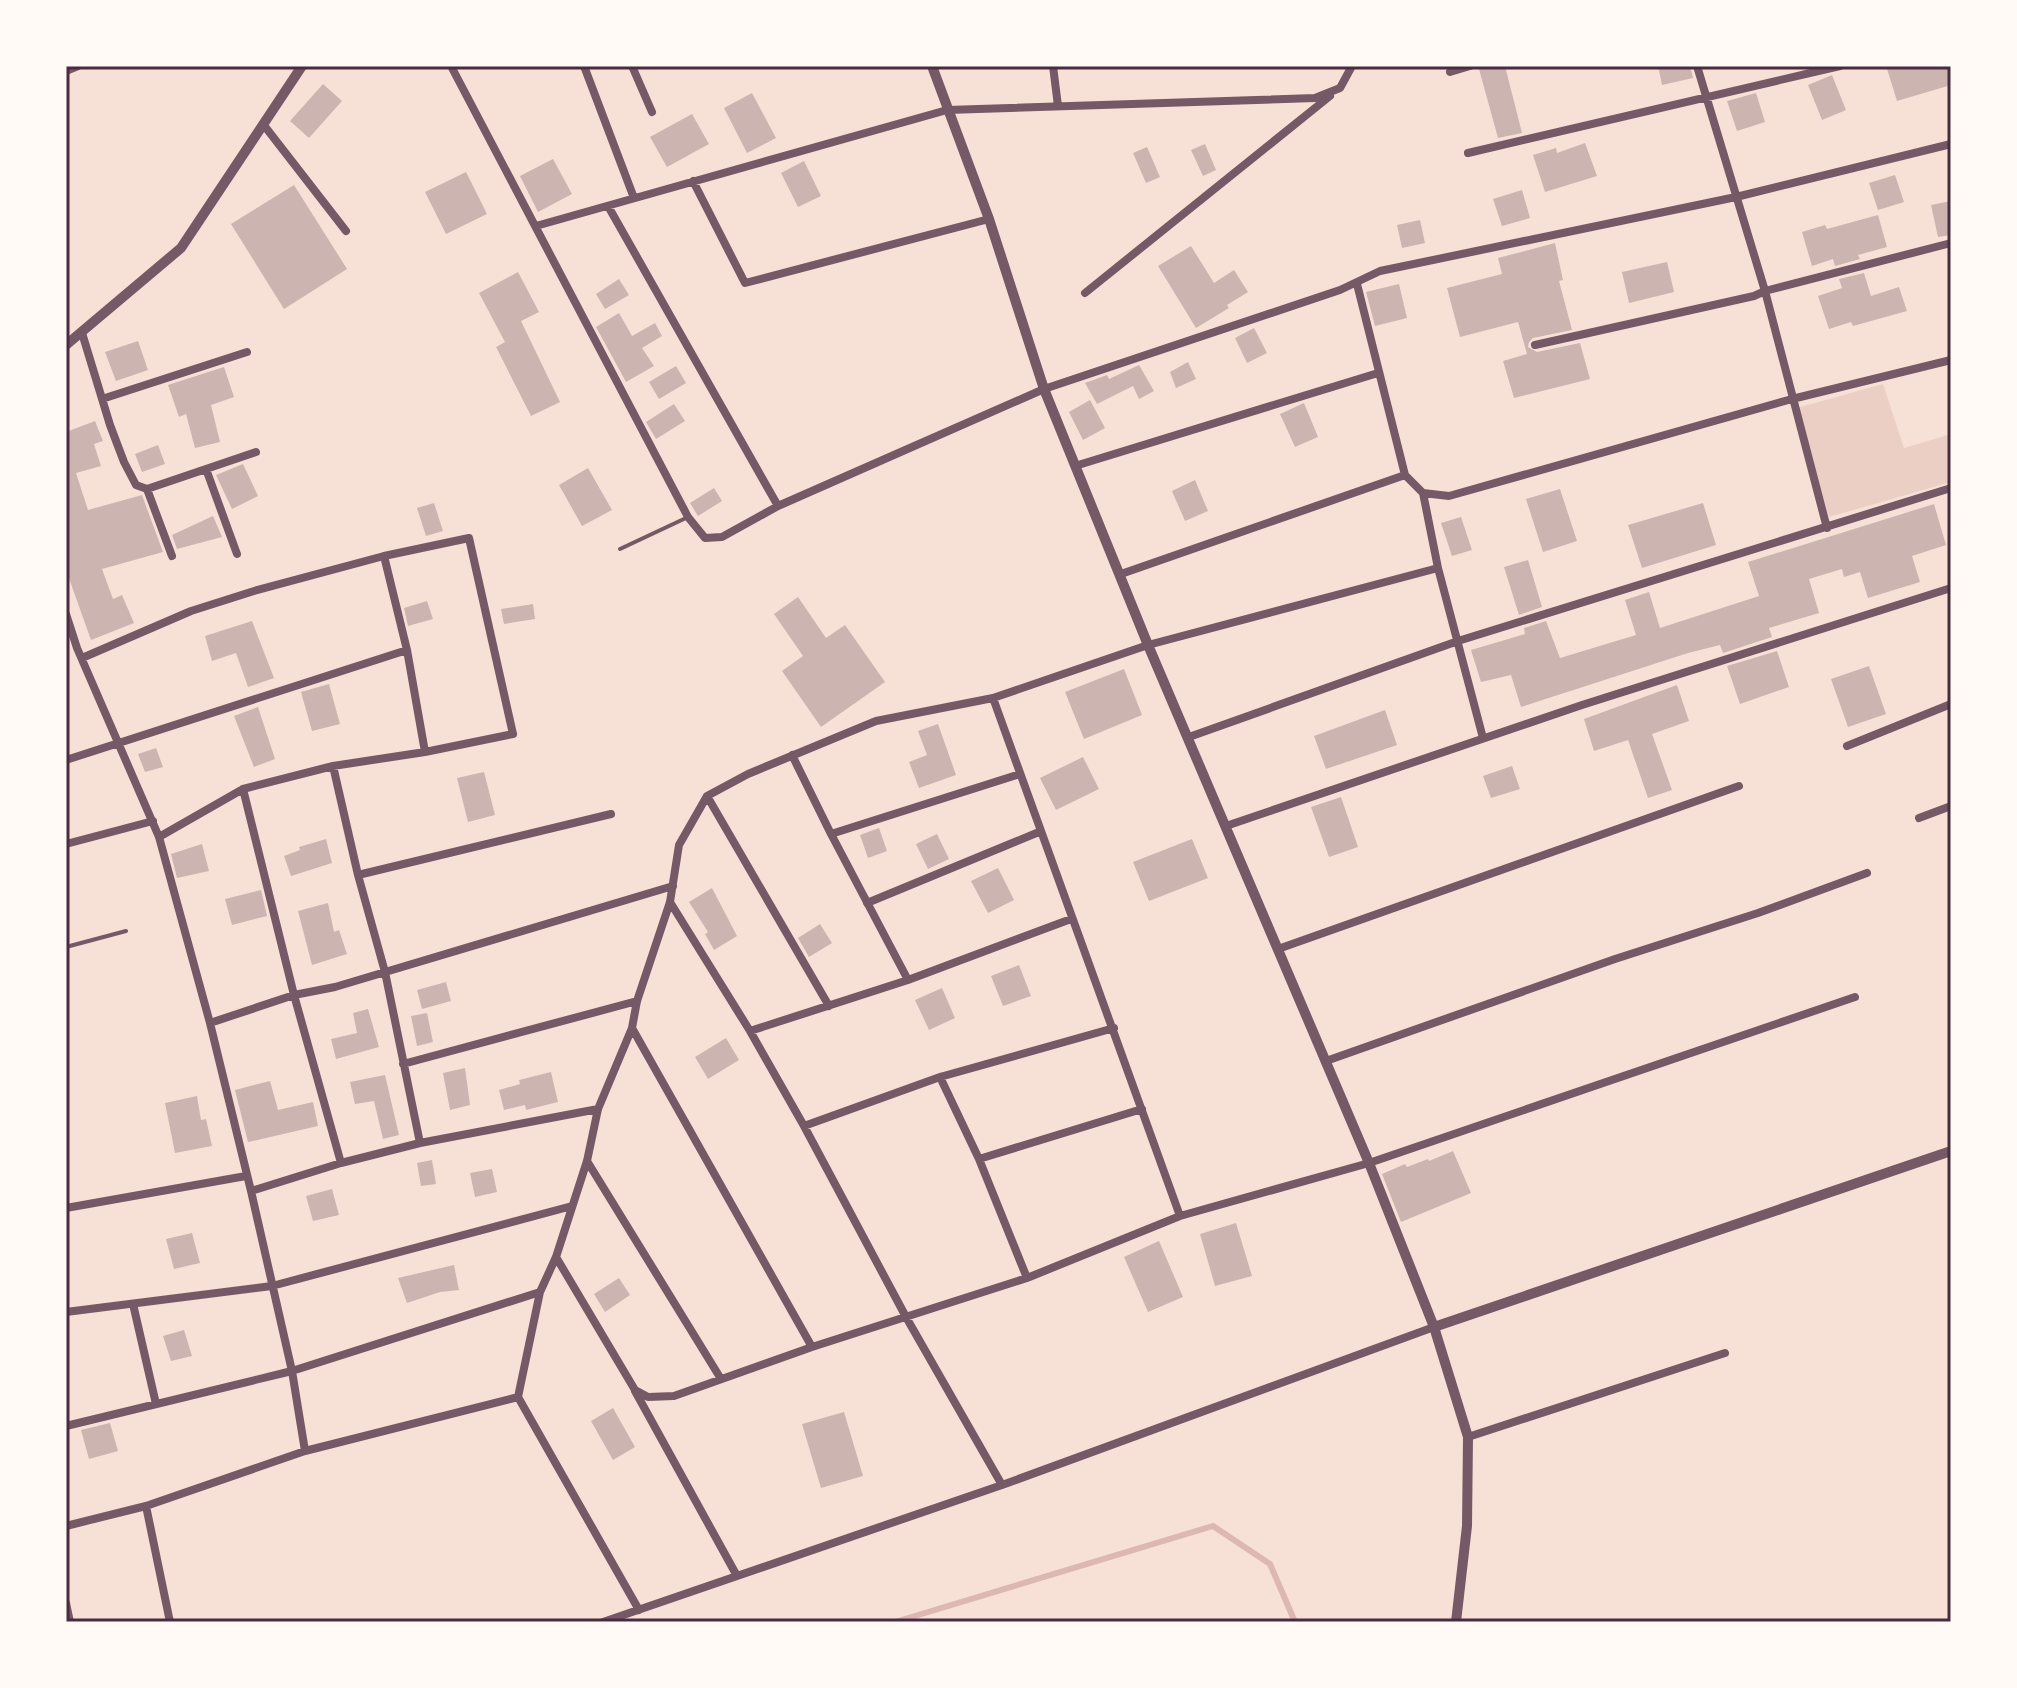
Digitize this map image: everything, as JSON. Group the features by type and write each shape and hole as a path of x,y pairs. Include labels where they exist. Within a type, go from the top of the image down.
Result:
{"street":[{"path":"66,71 78,66"},
{"path":"66,345 181,248 302,66"},
{"path":"451,66 688,517 705,538 722,537 778,506 1044,389 1357,284 1380,271 1736,197 1951,144"},
{"path":"584,66 634,198"},
{"path":"632,66 652,112"},
{"path":"932,66 989,219 1044,389 1148,645 1369,1163 1434,1327 1468,1437 1467,1526 1456,1622"},
{"path":"1053,66 1058,106"},
{"path":"1085,293 1340,88 1352,66"},
{"path":"1450,72 1470,66"},
{"path":"1697,66 1765,291 1827,528"},
{"path":"1468,153 1840,66"},
{"path":"536,226 947,110 1315,98 1340,88"},
{"path":"263,124 346,231"},
{"path":"693,181 745,283 989,219"},
{"path":"608,206 778,506"},
{"path":"1535,345 1754,296 1951,243"},
{"path":"1357,284 1405,475 1423,493 1438,568 1483,738"},
{"path":"82,333 124,462 136,485 147,489 256,452"},
{"path":"102,399 247,352"},
{"path":"1423,493 1449,496 1792,399 1951,360"},
{"path":"1075,466 1378,373"},
{"path":"206,469 237,554"},
{"path":"1121,574 1405,475"},
{"path":"1189,737 1458,641 1951,488"},
{"path":"147,489 172,556"},
{"path":"82,658 191,611 254,591 384,556 469,538 513,734 333,766 243,789 159,837"},
{"path":"384,556 407,650 425,752"},
{"path":"639,1610 518,1397 540,1292 556,1257 587,1161 598,1109 632,1028 637,1001 670,902 679,845 707,796 748,774 876,721 993,698 1148,645 1438,568"},
{"path":"1226,826 1483,738 1951,588"},
{"path":"66,614 77,648 159,837 210,1023 251,1191 292,1371 305,1451"},
{"path":"66,652 77,648"},
{"path":"66,760 407,650"},
{"path":"993,698 1180,1216"},
{"path":"1847,746 1951,704"},
{"path":"792,755 908,980"},
{"path":"333,766 358,875 385,972 420,1143"},
{"path":"831,834 1020,774"},
{"path":"1278,949 1739,786"},
{"path":"243,789 294,995 341,1163"},
{"path":"707,796 829,1006"},
{"path":"1919,818 1951,806"},
{"path":"358,875 611,814"},
{"path":"66,844 153,821"},
{"path":"867,903 1039,832"},
{"path":"1326,1061 1867,873"},
{"path":"210,1023 294,995 335,987 673,886"},
{"path":"670,902 750,1031 906,1317 1002,1485"},
{"path":"750,1031 908,980 1071,919"},
{"path":"635,1390 648,1397 674,1396 812,1347 1027,1278 1180,1216 1369,1163 1855,997"},
{"path":"403,1064 637,1001"},
{"path":"632,1028 812,1347"},
{"path":"804,1126 940,1077 1114,1028"},
{"path":"940,1077 979,1159 1027,1278"},
{"path":"251,1191 420,1143 598,1109"},
{"path":"979,1159 1142,1109"},
{"path":"603,1622 1002,1485 1434,1327 1951,1151"},
{"path":"587,1161 721,1379"},
{"path":"66,1208 246,1176"},
{"path":"66,1312 272,1286 572,1206"},
{"path":"556,1257 635,1390 737,1576"},
{"path":"66,1426 292,1371 540,1292"},
{"path":"133,1304 156,1404"},
{"path":"1468,1437 1725,1353"},
{"path":"66,1526 146,1506 305,1451 518,1397"},
{"path":"146,1506 170,1622"},
{"path":"66,1603 70,1622"}],"lane":[{"path":"620,549 688,517"},
{"path":"66,947 126,931"}],"shaded area":[{"path":"1883,384 1904,448 1951,434 1951,482 1829,517 1797,408"}],"building":[{"path":"1505,66 1522,133 1498,138 1479,69"},
{"path":"1658,66 1690,66 1693,78 1662,85"},
{"path":"1896,66 1951,66 1951,85 1897,101 1887,69"},
{"path":"1832,75 1846,110 1822,120 1808,85"},
{"path":"323,84 342,101 309,138 290,121"},
{"path":"752,93 776,138 747,153 724,108"},
{"path":"1756,93 1765,122 1737,131 1727,101"},
{"path":"692,114 709,144 667,167 650,137"},
{"path":"1585,143 1597,176 1545,192 1533,155 1556,148 1557,153"},
{"path":"1205,144 1216,170 1203,176 1191,150"},
{"path":"1147,147 1160,177 1146,183 1133,153"},
{"path":"553,159 572,194 538,212 520,176"},
{"path":"804,161 821,196 798,207 781,173"},
{"path":"466,172 487,214 446,234 425,192"},
{"path":"1895,175 1904,202 1878,210 1869,183"},
{"path":"294,185 347,269 284,309 231,224"},
{"path":"1522,190 1530,218 1502,226 1493,199"},
{"path":"1951,201 1951,235 1938,237 1931,205"},
{"path":"1878,215 1887,247 1858,255 1860,259 1835,266 1833,259 1812,266 1802,232 1825,225 1827,229"},
{"path":"1420,220 1425,243 1402,248 1397,225"},
{"path":"1555,243 1563,280 1559,281 1572,330 1533,338 1528,347 1537,352 1580,343 1590,379 1514,398 1503,361 1527,354 1518,322 1460,337 1447,288 1502,274 1498,258"},
{"path":"1191,246 1214,283 1234,270 1248,292 1196,328 1158,266"},
{"path":"1667,262 1674,292 1629,303 1622,272"},
{"path":"518,272 539,312 521,321 560,402 531,416 496,347 505,342 479,293"},
{"path":"1864,273 1871,296 1899,287 1907,311 1853,326 1851,322 1829,329 1818,296 1842,288 1839,279"},
{"path":"619,279 629,295 605,309 596,294"},
{"path":"1399,284 1407,318 1375,326 1366,292"},
{"path":"619,313 632,336 655,323 662,336 642,348 654,366 626,382 596,327"},
{"path":"1254,328 1267,353 1247,363 1235,338"},
{"path":"138,341 148,370 116,381 105,352"},
{"path":"1188,362 1196,379 1176,388 1170,372"},
{"path":"1139,365 1154,391 1139,399 1133,386 1097,404 1085,383 1107,375 1109,379"},
{"path":"676,366 686,383 659,399 649,382"},
{"path":"224,367 234,397 211,405 220,442 195,448 186,414 179,417 168,385"},
{"path":"1090,400 1105,428 1083,440 1069,412"},
{"path":"1304,403 1318,437 1295,447 1280,414"},
{"path":"674,404 685,421 656,439 646,422"},
{"path":"95,421 103,441 94,444 101,466 76,473 88,510 142,495 163,552 102,569 113,599 122,595 134,623 91,640 66,570 66,432"},
{"path":"158,445 165,464 142,472 135,454"},
{"path":"243,464 258,496 232,509 216,475"},
{"path":"588,468 612,510 582,526 559,485"},
{"path":"1195,480 1208,511 1185,521 1172,491"},
{"path":"714,488 722,501 698,516 690,503"},
{"path":"1560,489 1577,541 1543,552 1526,499"},
{"path":"434,503 443,531 426,536 417,508"},
{"path":"1703,503 1716,545 1642,568 1628,525"},
{"path":"1934,504 1946,545 1912,556 1920,582 1868,598 1860,572 1844,577 1842,569 1809,579 1819,613 1769,628 1772,637 1723,653 1720,645 1688,653 1521,707 1511,675 1481,682 1471,650 1525,634 1524,628 1546,621 1560,658 1636,635 1625,600 1649,592 1660,628 1759,596 1748,562"},
{"path":"213,516 222,537 177,549 172,535"},
{"path":"1461,517 1472,550 1452,556 1441,523"},
{"path":"1528,560 1542,607 1519,615 1504,567"},
{"path":"798,597 826,638 845,625 885,682 821,727 782,671 803,656 774,614"},
{"path":"427,601 433,619 408,626 404,608"},
{"path":"533,604 535,619 504,624 501,609"},
{"path":"252,621 274,678 248,687 236,653 212,661 205,636"},
{"path":"1777,651 1789,687 1740,704 1727,666"},
{"path":"1869,666 1886,714 1848,727 1831,679"},
{"path":"1124,669 1142,715 1084,739 1065,692"},
{"path":"329,684 340,724 312,731 301,692"},
{"path":"1677,685 1689,721 1652,734 1672,790 1648,798 1628,740 1594,751 1584,719"},
{"path":"258,707 275,759 254,767 234,716"},
{"path":"1385,710 1397,745 1326,769 1314,736"},
{"path":"938,724 956,775 919,788 909,762 927,755 918,731"},
{"path":"156,748 163,767 145,772 138,754"},
{"path":"1083,757 1099,789 1056,810 1040,778"},
{"path":"1512,766 1520,789 1491,798 1483,776"},
{"path":"484,772 495,815 468,822 457,778"},
{"path":"1341,797 1358,847 1329,857 1311,807"},
{"path":"879,828 887,851 868,858 860,835"},
{"path":"937,834 949,859 928,869 916,844"},
{"path":"326,839 332,863 291,876 284,856 300,850 299,847"},
{"path":"1192,839 1208,878 1149,901 1133,862"},
{"path":"202,844 209,871 177,878 171,854"},
{"path":"998,868 1014,900 988,913 971,881"},
{"path":"712,888 737,936 714,950 705,934 708,932 689,902"},
{"path":"261,890 267,916 232,925 225,899"},
{"path":"328,903 334,932 339,930 347,954 312,965 298,911"},
{"path":"820,924 832,943 809,957 798,938"},
{"path":"1019,965 1031,996 1003,1006 991,976"},
{"path":"446,982 451,1001 422,1009 417,990"},
{"path":"942,988 955,1018 929,1030 915,1000"},
{"path":"368,1009 379,1047 336,1059 331,1039 357,1033 353,1013"},
{"path":"427,1013 433,1042 417,1046 411,1016"},
{"path":"726,1038 739,1060 708,1079 695,1057"},
{"path":"465,1068 470,1105 450,1110 443,1073"},
{"path":"551,1072 558,1102 526,1110 525,1105 504,1110 499,1090 520,1084 519,1080"},
{"path":"385,1075 399,1135 383,1139 374,1101 355,1104 350,1082"},
{"path":"270,1081 278,1110 313,1102 318,1126 248,1142 235,1090"},
{"path":"197,1096 201,1120 206,1119 212,1146 175,1153 165,1103"},
{"path":"1453,1151 1471,1193 1401,1222 1382,1174 1405,1164 1407,1167"},
{"path":"432,1160 436,1184 421,1186 417,1163"},
{"path":"492,1169 497,1192 475,1197 470,1173"},
{"path":"332,1189 339,1215 313,1221 306,1196"},
{"path":"1236,1223 1252,1276 1215,1286 1200,1234"},
{"path":"192,1233 200,1263 174,1269 166,1239"},
{"path":"1159,1241 1183,1297 1148,1312 1124,1257"},
{"path":"454,1265 459,1290 440,1292 407,1303 398,1278"},
{"path":"619,1278 630,1295 605,1312 594,1294"},
{"path":"184,1330 192,1356 171,1361 163,1336"},
{"path":"613,1408 635,1447 613,1460 591,1421"},
{"path":"844,1412 863,1476 821,1488 802,1424"},
{"path":"110,1423 118,1451 89,1459 81,1430"}],"waterway":[{"path":"895,1622 1213,1526 1270,1564 1295,1622"}]}
